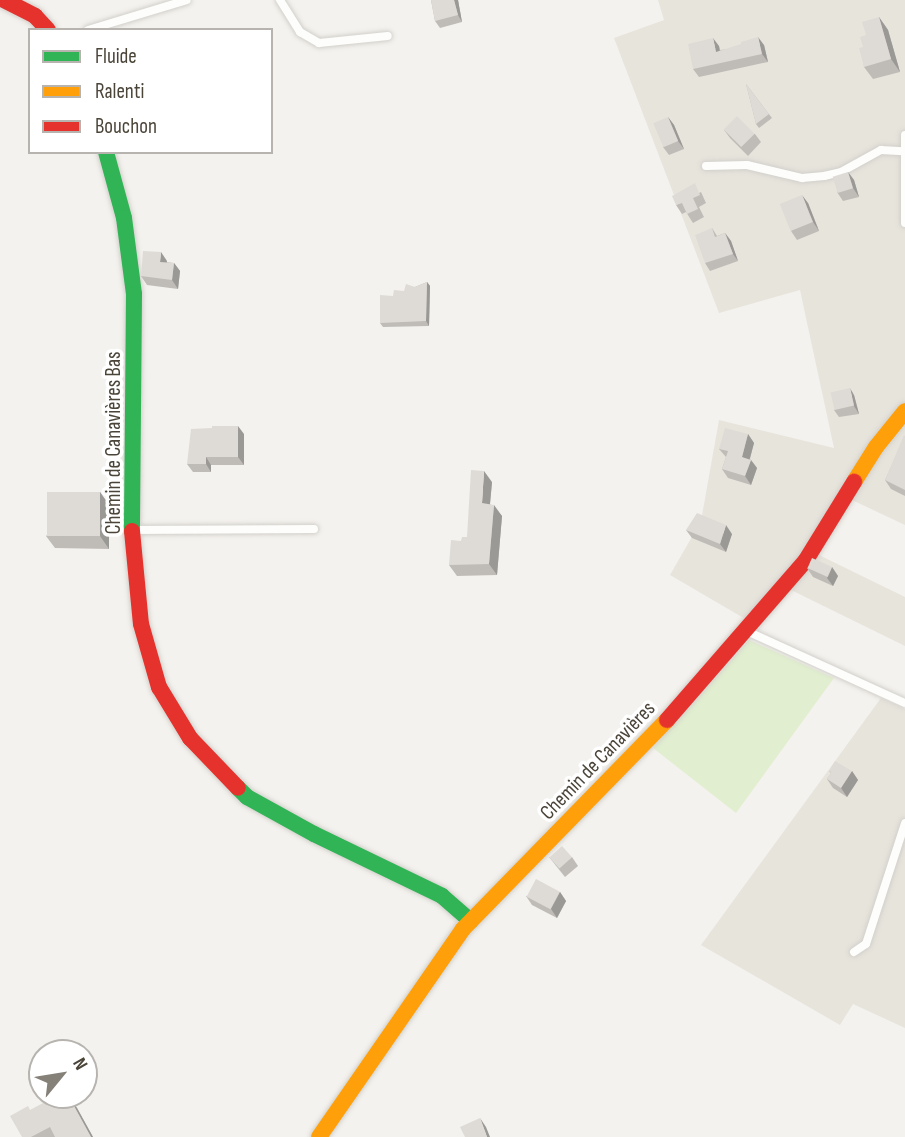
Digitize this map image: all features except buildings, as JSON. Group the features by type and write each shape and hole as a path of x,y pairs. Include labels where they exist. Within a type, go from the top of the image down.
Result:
{"street":[{"path":"4,0 35,16 46,28"},
{"name":"Chemin de Canavières Bas","path":"107,154 124,218 134,294 135,426 130,511 141,624 159,687 190,738 247,797 314,834 442,896 471,921"},
{"name":"Chemin de Canavières","path":"319,1137 394,1026 471,921 633,758 746,631 806,560 876,447 905,411"}],"lane":[{"path":"95,28 187,0"},
{"path":"280,0 300,32 319,43 388,36"},
{"path":"905,135 905,223"},
{"path":"706,166 747,165 802,178 841,172 881,150 903,151"},
{"path":"132,530 314,529"},
{"path":"746,631 905,703"},
{"path":"854,952 866,944 905,823"}],"shaded area":[{"path":"658,0 905,0 905,525 852,500 817,554 905,597 905,646 791,590 759,627 670,575 701,521 719,420 834,448 800,290 719,313 614,38 664,20"},
{"path":"881,698 905,709 905,1028 853,1004 840,1025 701,945"}],"green space":[{"path":"749,640 834,678 736,813 653,748"}],"traffic: fast":[{"path":"107,154 124,218 134,294 132,531"},
{"path":"238,788 247,797 314,834 442,896 471,921"}],"traffic: slow":[{"path":"854,482 876,447 905,411"},
{"path":"319,1137 463,929 667,720"}],"traffic: jam":[{"path":"4,0 35,16 46,28"},
{"path":"667,720 806,560 854,482"},
{"path":"132,531 141,624 159,687 190,738 238,788"}]}
